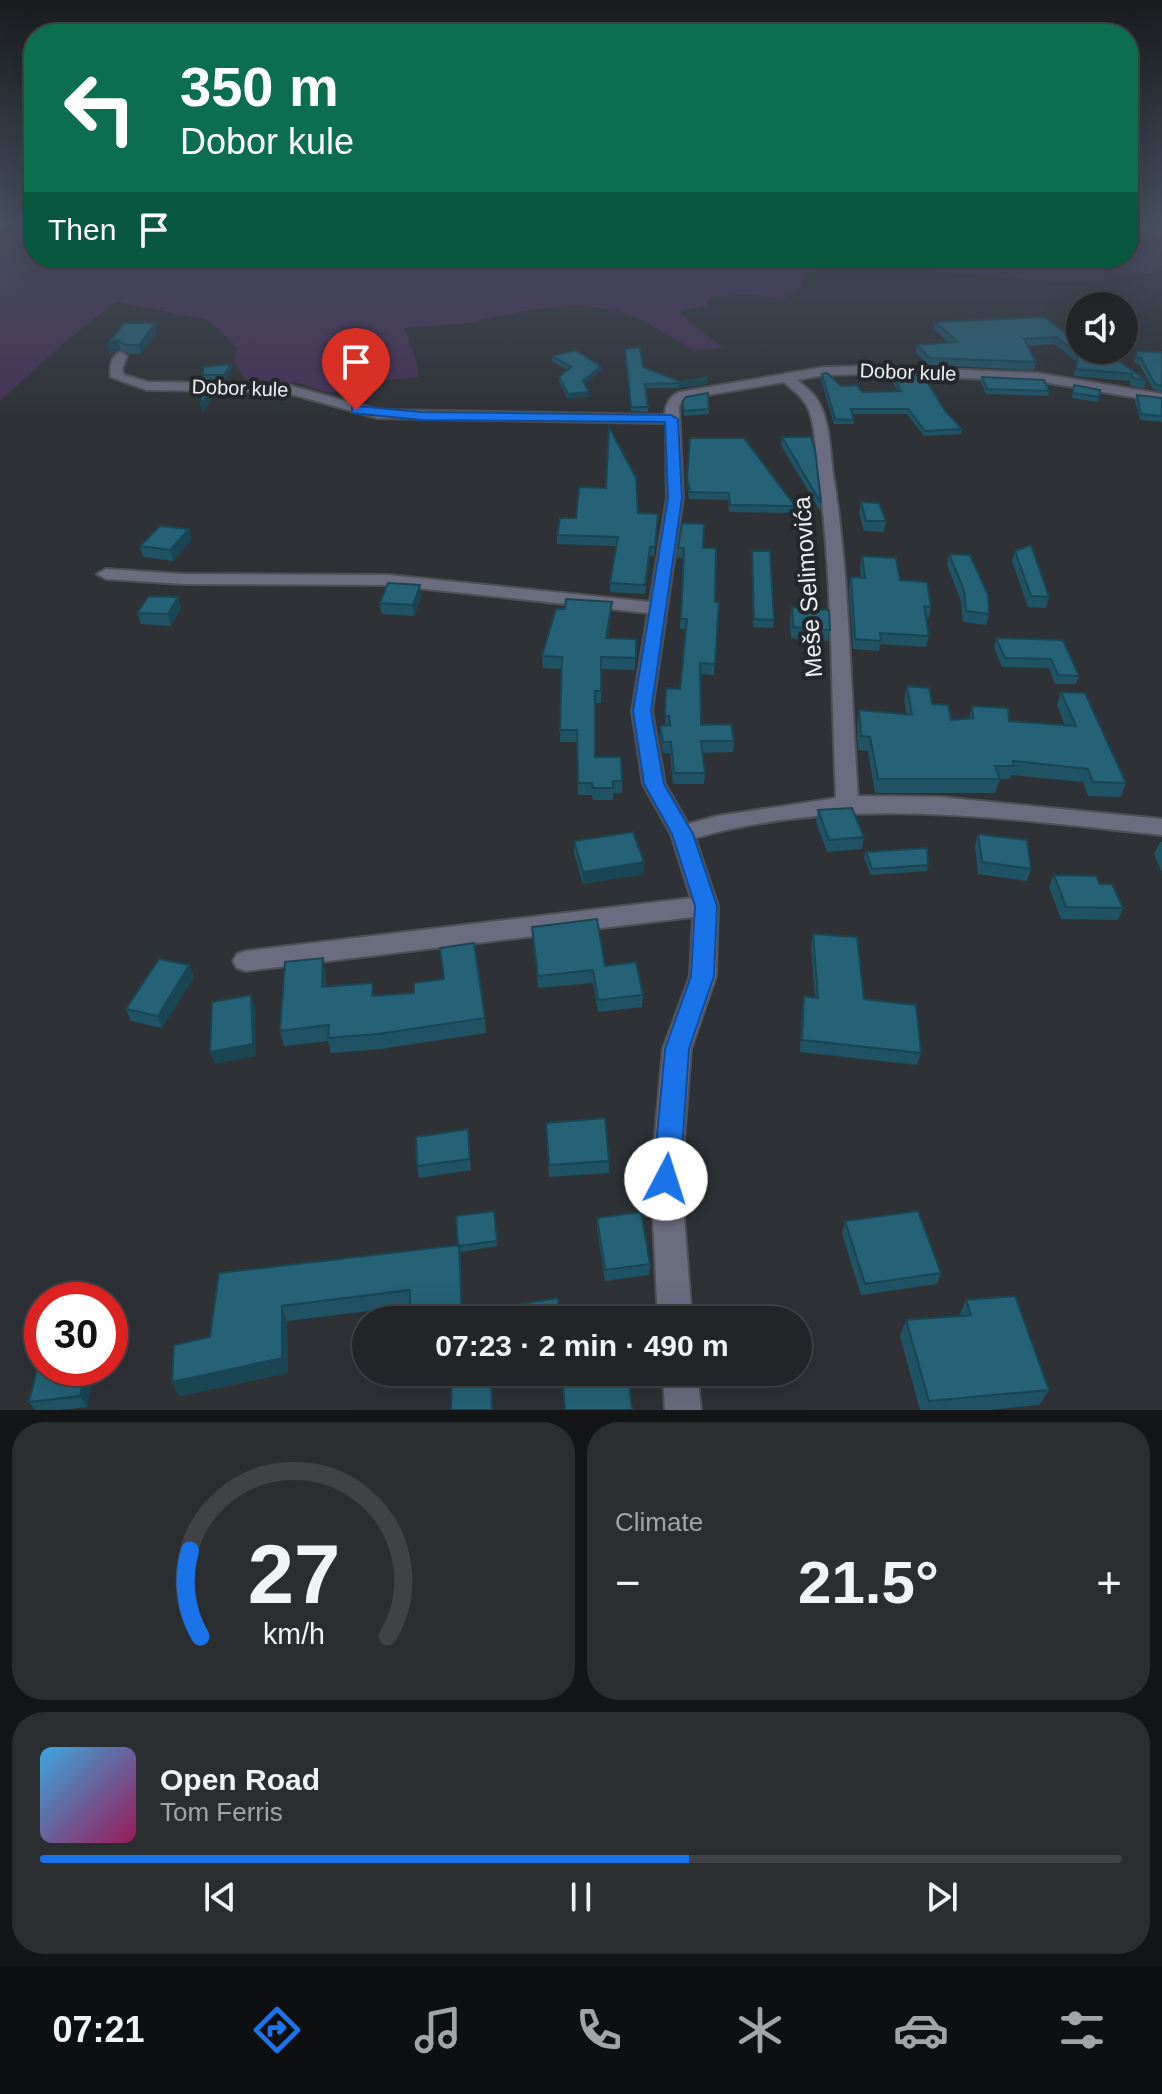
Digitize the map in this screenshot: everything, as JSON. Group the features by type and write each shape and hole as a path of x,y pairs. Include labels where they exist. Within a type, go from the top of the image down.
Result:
{"street":[{"name":"Dobor kule","path":"121,356 116,369 118,377 124,381 147,386 284,388 305,391 329,403 378,414 671,419 672,406 680,396 824,371 869,370 1037,377 1162,398"},
{"name":"Meše Selimovića","path":"788,378 812,402 819,425 832,515 840,618 838,647 847,804"},
{"path":"671,419 675,498 642,711 654,784 682,834 706,906 703,976 677,1049 666,1179 674,1306"},
{"path":"106,574 183,579 389,580 656,608"},
{"path":"682,834 717,824 847,804 941,805 1162,827"},
{"path":"246,961 706,906"},
{"path":"681,1386 683,1410"}],"shaded area":[{"path":"0,286 801,286 800,290 782,299 751,294 711,296 707,305 678,312 723,348 695,351 642,320 616,310 578,305 528,310 469,323 404,328 419,377 375,381 328,393 299,383 245,379 234,362 237,347 208,320 116,302 66,341 0,401"}],"building":[{"path":"1045,317 1062,331 1066,331 1066,345 1056,337 1024,339 1036,362 930,358 917,345 958,342 935,322"},
{"path":"124,323 155,323 139,345 126,345 117,340 107,345"},
{"path":"640,347 643,367 681,382 707,377 707,380 679,383 645,384 648,407 631,407 625,349"},
{"path":"575,350 601,366 583,381 589,392 568,394 559,377 571,367 552,356"},
{"path":"1138,351 1162,352 1162,386 1155,384 1138,357"},
{"path":"231,364 224,375 203,375 203,367"},
{"path":"1077,364 1123,364 1146,380 1133,378 1132,374 1076,369"},
{"path":"827,373 841,386 857,385 862,392 901,391 892,375 923,375 946,412 962,429 925,431 908,409 851,409 854,420 835,419 822,374"},
{"path":"982,377 1044,380 1049,391 987,389"},
{"path":"201,384 214,385 201,404"},
{"path":"1074,385 1100,390 1099,397 1073,393"},
{"path":"708,393 709,409 684,411 682,402 686,397"},
{"path":"1137,395 1162,398 1162,416 1141,414"},
{"path":"609,427 636,478 638,513 658,514 655,547 650,547 645,585 610,583 618,537 557,535 560,518 576,518 579,487 606,488"},
{"path":"782,437 811,437 821,503"},
{"path":"690,438 744,438 795,506 730,505 729,493 690,492 687,478"},
{"path":"861,502 879,503 886,521 866,521"},
{"path":"682,523 704,524 703,548 716,548 715,602 719,602 715,664 700,663 701,725 731,724 734,741 701,741 705,773 674,773 671,742 663,742 660,726 670,725 669,716 665,716 666,688 680,689 687,619 681,619 684,548 678,548"},
{"path":"160,526 189,529 170,550 140,546"},
{"path":"1031,545 1049,597 1031,596 1015,551"},
{"path":"752,551 770,551 774,620 754,619"},
{"path":"949,554 970,555 988,595 989,614 966,611 964,590"},
{"path":"862,556 896,558 900,580 927,582 931,607 924,606 929,636 880,633 881,641 855,639 851,577 865,578"},
{"path":"388,583 420,585 413,605 380,603"},
{"path":"149,596 178,597 168,614 137,613"},
{"path":"566,599 612,602 606,638 636,639 636,658 601,657 601,691 595,691 595,757 621,757 622,781 613,781 613,788 593,788 592,783 578,783 577,730 560,730 562,657 542,656 556,609 565,609"},
{"path":"792,607 829,610 830,630 793,627"},
{"path":"996,638 1063,640 1079,676 1058,675 1051,659 1005,658"},
{"path":"907,686 929,688 932,704 948,705 951,720 973,718 972,706 1008,708 1009,721 1076,726 1061,692 1085,693 1126,783 1093,782 1088,769 1013,761 1014,766 995,766 1000,779 878,779 870,737 861,736 859,710 912,715"},
{"path":"852,808 864,837 829,840 818,810"},
{"path":"633,832 644,862 583,872 574,841"},
{"path":"978,834 1027,840 1031,869 982,862"},
{"path":"927,848 928,865 872,869 866,852"},
{"path":"1054,875 1096,876 1100,884 1112,884 1123,908 1066,907"},
{"path":"597,919 605,966 636,962 643,995 598,1000 593,970 538,976 532,927"},
{"path":"813,934 857,937 864,999 916,1005 921,1053 802,1040 804,996 818,998"},
{"path":"474,943 485,1018 328,1038 329,1025 280,1031 285,962 323,958 322,987 373,983 372,996 414,993 414,983 444,979 440,948"},
{"path":"159,959 189,965 158,1016 126,1009"},
{"path":"251,995 253,1044 210,1052 212,1002"},
{"path":"605,1118 609,1161 549,1165 546,1123"},
{"path":"468,1129 470,1159 417,1166 416,1137"},
{"path":"494,1211 497,1241 458,1246 456,1216"},
{"path":"918,1211 941,1273 865,1284 845,1221"},
{"path":"641,1212 650,1264 605,1270 597,1218"},
{"path":"459,1245 461,1306 410,1306 410,1290 282,1306 282,1358 172,1382 174,1345 210,1337 219,1273"},
{"path":"1015,1296 1049,1390 929,1401 906,1320 971,1315 966,1300"},
{"path":"558,1298 559,1306 520,1306"},
{"path":"33,1386 82,1386 80,1396 29,1402"},
{"path":"452,1386 491,1386 492,1410 451,1410"},
{"path":"563,1386 629,1386 632,1410 565,1410"}],"route":[{"path":"356,410 422,416 671,419 675,498 642,711 654,784 682,834 706,906 703,976 677,1049 666,1179"}]}
